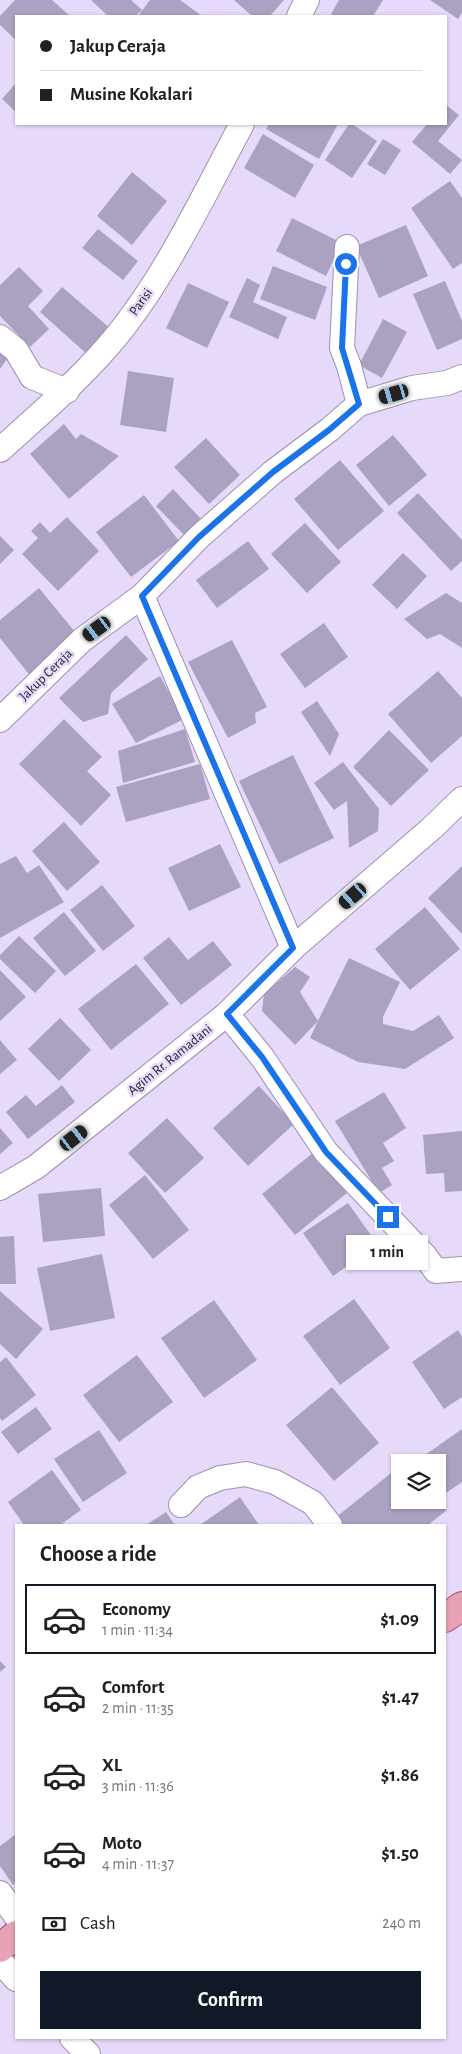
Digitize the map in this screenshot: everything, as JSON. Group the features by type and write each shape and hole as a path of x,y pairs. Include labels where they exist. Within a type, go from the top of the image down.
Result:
{"main road":[{"path":"446,1617 462,1606"},
{"path":"0,1948 15,1937"}],"street":[{"path":"300,15 307,0"},
{"name":"Parisi","path":"0,450 67,392 110,344 147,295 241,125"},
{"path":"347,247 342,348 359,404"},
{"path":"0,337 16,350 32,377 67,392"},
{"name":"Jakup Ceraja","path":"0,720 82,640 142,596 199,537 273,472 329,430 359,404 412,388 447,383 462,377"},
{"path":"142,596 293,948"},
{"name":"Agim Rr. Ramadani","path":"0,1188 36,1167 227,1014 293,948 432,828 462,799"},
{"path":"227,1014 262,1057 326,1152 425,1256 436,1271 462,1269"},
{"path":"181,1505 198,1487 220,1478 246,1474 275,1482 313,1504 329,1524"},
{"path":"0,1892 15,1914"},
{"path":"0,1961 15,1978"},
{"path":"73,2039 88,2054"}],"building":[{"path":"15,0 52,0 69,15 15,15 15,39 0,25 0,16"},
{"path":"91,0 131,0 142,10 136,15 107,15"},
{"path":"150,0 180,0 201,15 139,15"},
{"path":"234,0 284,0 271,15 251,15"},
{"path":"339,0 383,0 374,15 331,14"},
{"path":"430,0 462,0 462,13 458,19"},
{"path":"15,84 15,111 2,99"},
{"path":"447,106 459,115 438,141 462,160 450,174 412,142 426,125 447,125"},
{"path":"268,125 337,125 319,159 266,129"},
{"path":"348,125 353,125 377,141 352,178 325,160"},
{"path":"263,134 314,165 295,198 244,168"},
{"path":"383,139 401,150 385,175 367,164"},
{"path":"132,172 167,201 132,245 97,216"},
{"path":"450,181 462,198 462,263 453,269 411,208"},
{"path":"292,218 342,243 326,276 276,251"},
{"path":"406,225 428,276 379,298 356,246"},
{"path":"98,229 138,261 123,280 82,248"},
{"path":"273,266 327,287 315,320 260,299"},
{"path":"19,267 43,291 28,306 49,329 30,347 0,316 0,285"},
{"path":"247,278 260,285 253,302 287,317 278,339 229,317"},
{"path":"445,281 462,321 462,339 437,350 413,294"},
{"path":"188,283 229,302 207,348 166,328"},
{"path":"62,287 111,329 88,355 40,312"},
{"path":"383,319 407,332 382,378 359,365"},
{"path":"0,353 7,359 0,369"},
{"path":"128,371 174,378 166,432 120,425"},
{"path":"64,424 76,439 81,434 119,456 69,499 30,454"},
{"path":"393,435 427,475 389,506 356,465"},
{"path":"206,438 240,475 209,504 174,467"},
{"path":"340,460 384,511 338,550 294,499"},
{"path":"173,489 201,519 184,535 156,506"},
{"path":"418,493 462,540 462,561 451,571 397,513"},
{"path":"144,495 179,541 131,577 96,532"},
{"path":"67,517 99,551 58,591 22,554 38,538 31,531 40,522 50,533"},
{"path":"305,523 341,562 307,593 271,554"},
{"path":"0,536 14,550 0,564"},
{"path":"248,541 269,569 217,608 196,580"},
{"path":"403,553 427,576 397,609 372,585"},
{"path":"39,588 80,638 32,678 0,638 0,620"},
{"path":"446,593 462,603 462,648 440,634 427,639 404,619"},
{"path":"324,623 348,657 305,688 280,654"},
{"path":"126,635 148,659 111,693 108,714 83,722 59,698"},
{"path":"232,640 267,707 255,713 256,723 228,738 188,662"},
{"path":"438,671 462,698 462,736 431,763 388,714"},
{"path":"160,676 184,719 136,743 112,704"},
{"path":"317,701 339,734 330,756 301,712"},
{"path":"64,719 102,757 87,771 111,795 81,826 19,764"},
{"path":"185,729 195,762 123,783 118,751"},
{"path":"389,730 429,770 391,806 353,767"},
{"path":"293,755 334,838 279,864 239,781"},
{"path":"343,762 379,809 378,831 349,848 347,801 334,810 314,783"},
{"path":"200,764 210,799 126,822 116,787"},
{"path":"64,822 100,862 67,891 32,851"},
{"path":"220,844 241,887 189,911 168,868"},
{"path":"16,856 27,873 39,865 64,902 0,938 0,864"},
{"path":"462,866 462,934 428,898"},
{"path":"102,885 135,926 103,951 70,910"},
{"path":"425,907 460,949 410,990 375,949"},
{"path":"64,912 96,951 65,976 33,938"},
{"path":"19,936 56,971 35,993 0,959 0,955"},
{"path":"169,937 188,960 213,941 232,965 181,1005 143,958"},
{"path":"349,958 400,982 383,1017 383,1024 413,1031 439,1015 454,1038 405,1069 358,1062 310,1038"},
{"path":"136,964 169,1004 111,1050 78,1009"},
{"path":"295,967 310,977 300,992 318,1021 295,1045 262,1011 264,994"},
{"path":"0,970 26,997 0,1021"},
{"path":"60,1018 91,1050 59,1081 28,1049"},
{"path":"0,1040 17,1060 0,1074"},
{"path":"62,1085 75,1102 28,1139 6,1112 26,1095 36,1106"},
{"path":"259,1086 294,1124 248,1166 213,1128"},
{"path":"384,1092 406,1128 383,1143 394,1161 382,1168 392,1185 379,1193 335,1121"},
{"path":"167,1118 204,1158 165,1193 128,1153"},
{"path":"0,1128 13,1143 0,1154"},
{"path":"462,1131 462,1191 445,1192 444,1173 426,1174 423,1135"},
{"path":"314,1152 347,1193 295,1235 262,1194"},
{"path":"145,1175 189,1230 153,1259 109,1205"},
{"path":"101,1188 105,1236 43,1242 38,1194"},
{"path":"348,1203 378,1245 333,1276 303,1233"},
{"path":"14,1236 16,1284 0,1284 0,1237"},
{"path":"102,1254 115,1318 50,1331 37,1268"},
{"path":"0,1291 43,1329 16,1359 0,1344"},
{"path":"354,1299 390,1348 340,1385 303,1336"},
{"path":"214,1300 257,1360 204,1398 161,1338"},
{"path":"458,1330 462,1337 462,1397 444,1409 412,1362"},
{"path":"137,1355 173,1402 119,1442 83,1395"},
{"path":"6,1357 36,1395 2,1421 0,1418 0,1362"},
{"path":"332,1387 379,1443 334,1481 286,1425"},
{"path":"36,1407 52,1429 18,1454 1,1432"},
{"path":"462,1429 462,1482 446,1493 446,1454 427,1454"},
{"path":"99,1430 127,1473 83,1502 54,1459"},
{"path":"52,1470 81,1510 61,1524 23,1524 8,1502"},
{"path":"391,1473 391,1509 447,1510 429,1524 340,1524 335,1518"},
{"path":"240,1497 258,1524 201,1524"},
{"path":"166,1512 174,1524 148,1524"},
{"path":"0,1661 6,1667 0,1672"},
{"path":"15,1835 15,1884 13,1885 0,1866 0,1846"}],"route":[{"path":"346,264 342,348 359,404 329,430 273,472 199,537 142,596 233,812 293,948 227,1014 262,1057 326,1152 388,1217"}]}
